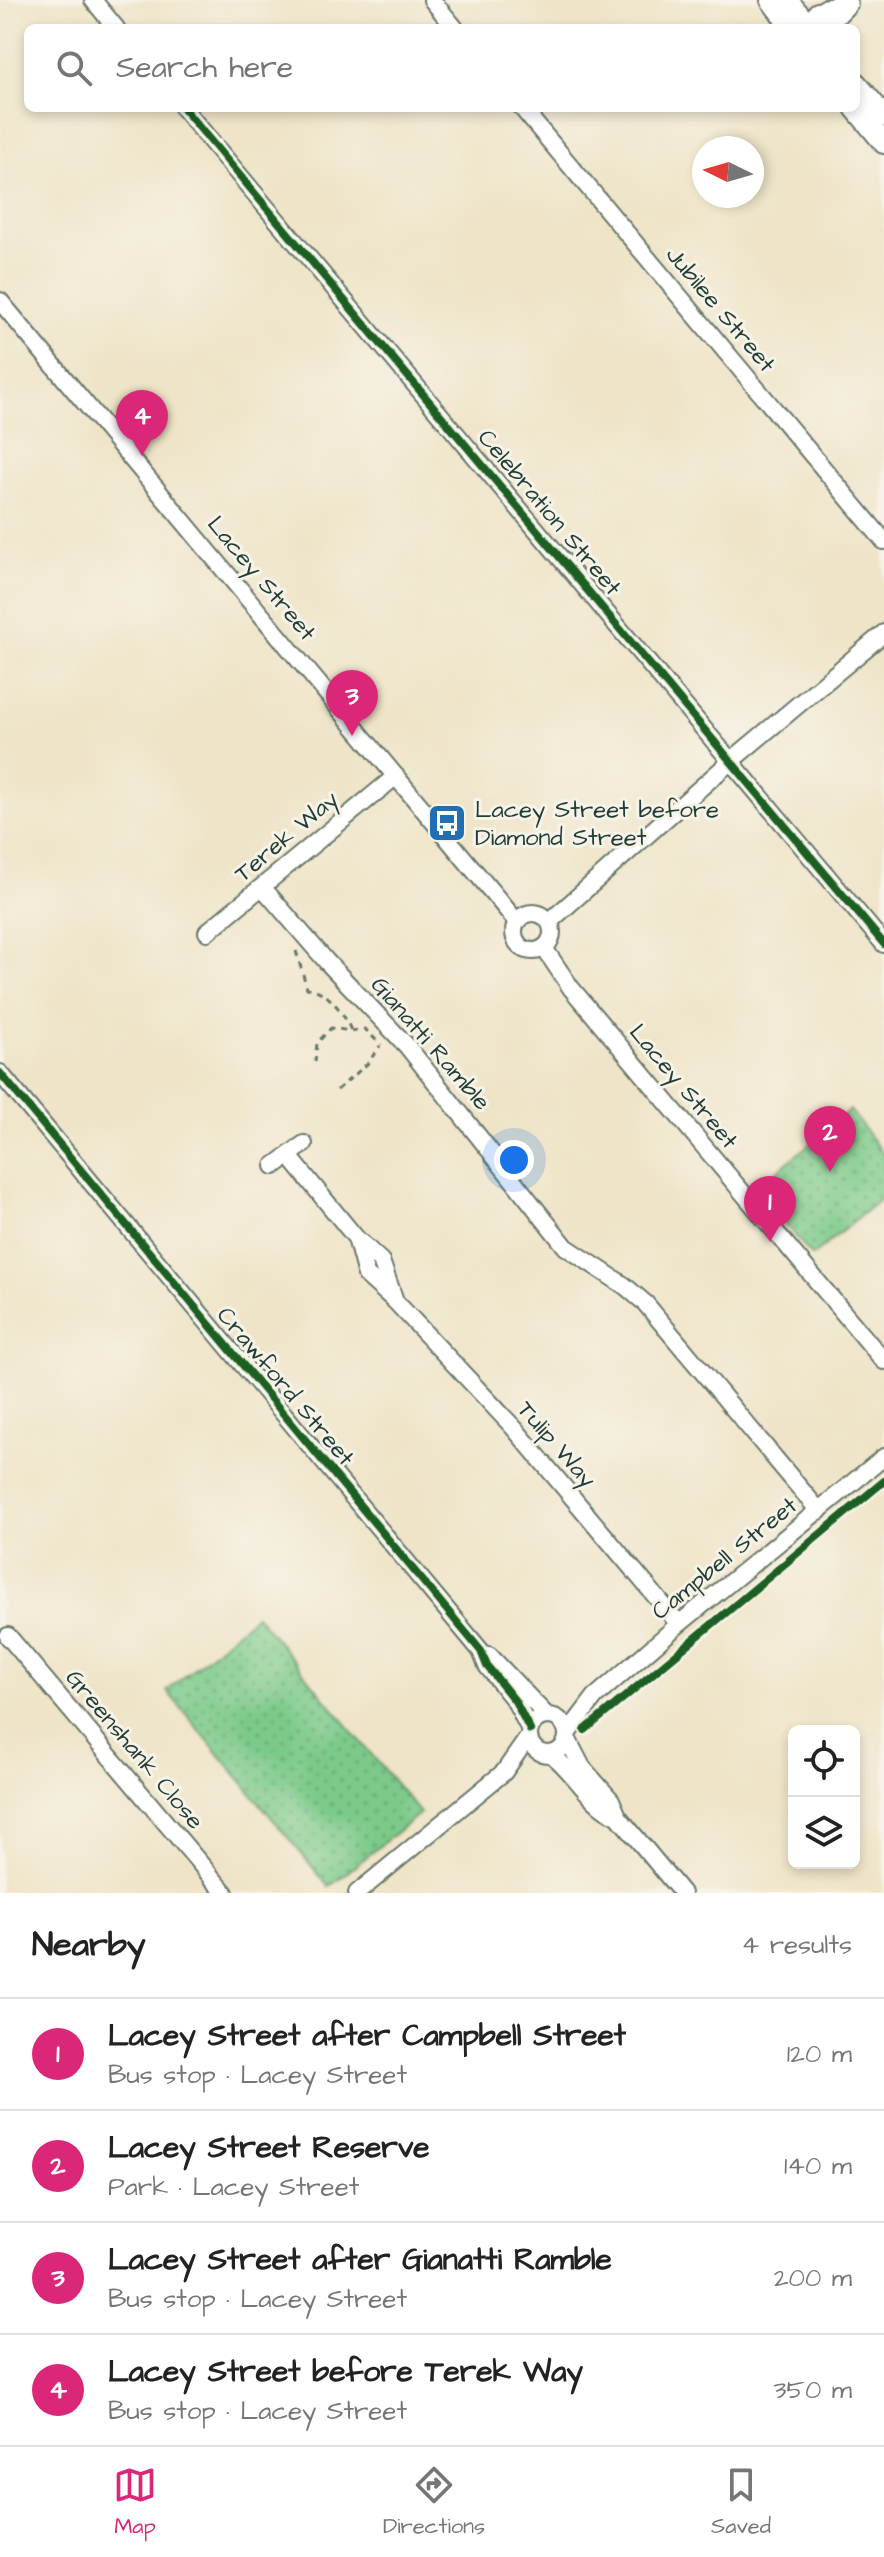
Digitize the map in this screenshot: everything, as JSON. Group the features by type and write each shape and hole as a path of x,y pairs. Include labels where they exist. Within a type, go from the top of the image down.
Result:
{"main road":[{"path":"771,0 789,24"},
{"path":"790,3 808,24"},
{"path":"814,24 817,16 830,19"},
{"path":"860,91 880,130"},
{"path":"860,105 880,130"},
{"path":"860,112 880,130"}],"street":[{"path":"93,0 113,24"},
{"path":"432,0 452,24"},
{"path":"790,3 830,19 853,0"},
{"name":"Celebration Street","path":"186,112 884,944"},
{"name":"Jubilee Street","path":"525,112 884,541"},
{"name":"Lacey Street","path":"0,301 517,922"},
{"path":"549,922 732,760 884,633"},
{"name":"Terek Way","path":"207,932 396,776"},
{"name":"Gianatti Ramble","path":"263,888 435,1079 566,1247 645,1303 819,1511"},
{"path":"528,914 538,914 549,922 552,931 550,941 544,948 533,951 523,949 514,933 517,922 528,914"},
{"name":"Lacey Street","path":"544,948 571,988 884,1361"},
{"name":"Crawford Street","path":"0,1073 481,1651 494,1659 549,1716"},
{"path":"274,1166 304,1144"},
{"name":"Tulip Way","path":"289,1156 356,1238 366,1275 394,1300 514,1428 679,1624"},
{"name":"Campbell Street","path":"567,1736 595,1697 679,1624 884,1457"},
{"name":"Greenshank Close","path":"8,1636 225,1893"},
{"name":"Crawford Street","path":"481,1651 481,1657 515,1701 530,1733"},
{"name":"Campbell Street","path":"549,1716 595,1697"},
{"path":"357,1893 504,1772 537,1720 549,1716 563,1722 582,1767 682,1893"},
{"path":"530,1733 534,1748 570,1770 598,1804 618,1816"},
{"path":"504,1772 562,1748 567,1736"}],"path":[{"path":"292,944 307,988 316,988 346,1016 351,1031"},
{"path":"315,1062 317,1043 331,1028 351,1031 365,1029 381,1045"},
{"path":"337,1090 367,1064 394,1032"}],"green space":[{"path":"850,1110 884,1155 884,1196 812,1256 756,1189"},
{"path":"256,1615 420,1813 329,1887 167,1691"}],"cycle path":[{"path":"186,112 884,944"},
{"path":"0,1073 481,1651 487,1666 515,1701 530,1730"},
{"path":"585,1730 884,1481"}],"place":[{"name":"Lacey Street before Terek Way","path":"142,456"},
{"name":"Lacey Street after Gianatti Ramble","path":"352,736"},
{"name":"Lacey Street before Diamond Street","path":"447,823"},
{"name":"Lacey Street Reserve","path":"830,1172"},
{"name":"Lacey Street after Campbell Street","path":"770,1242"}]}
